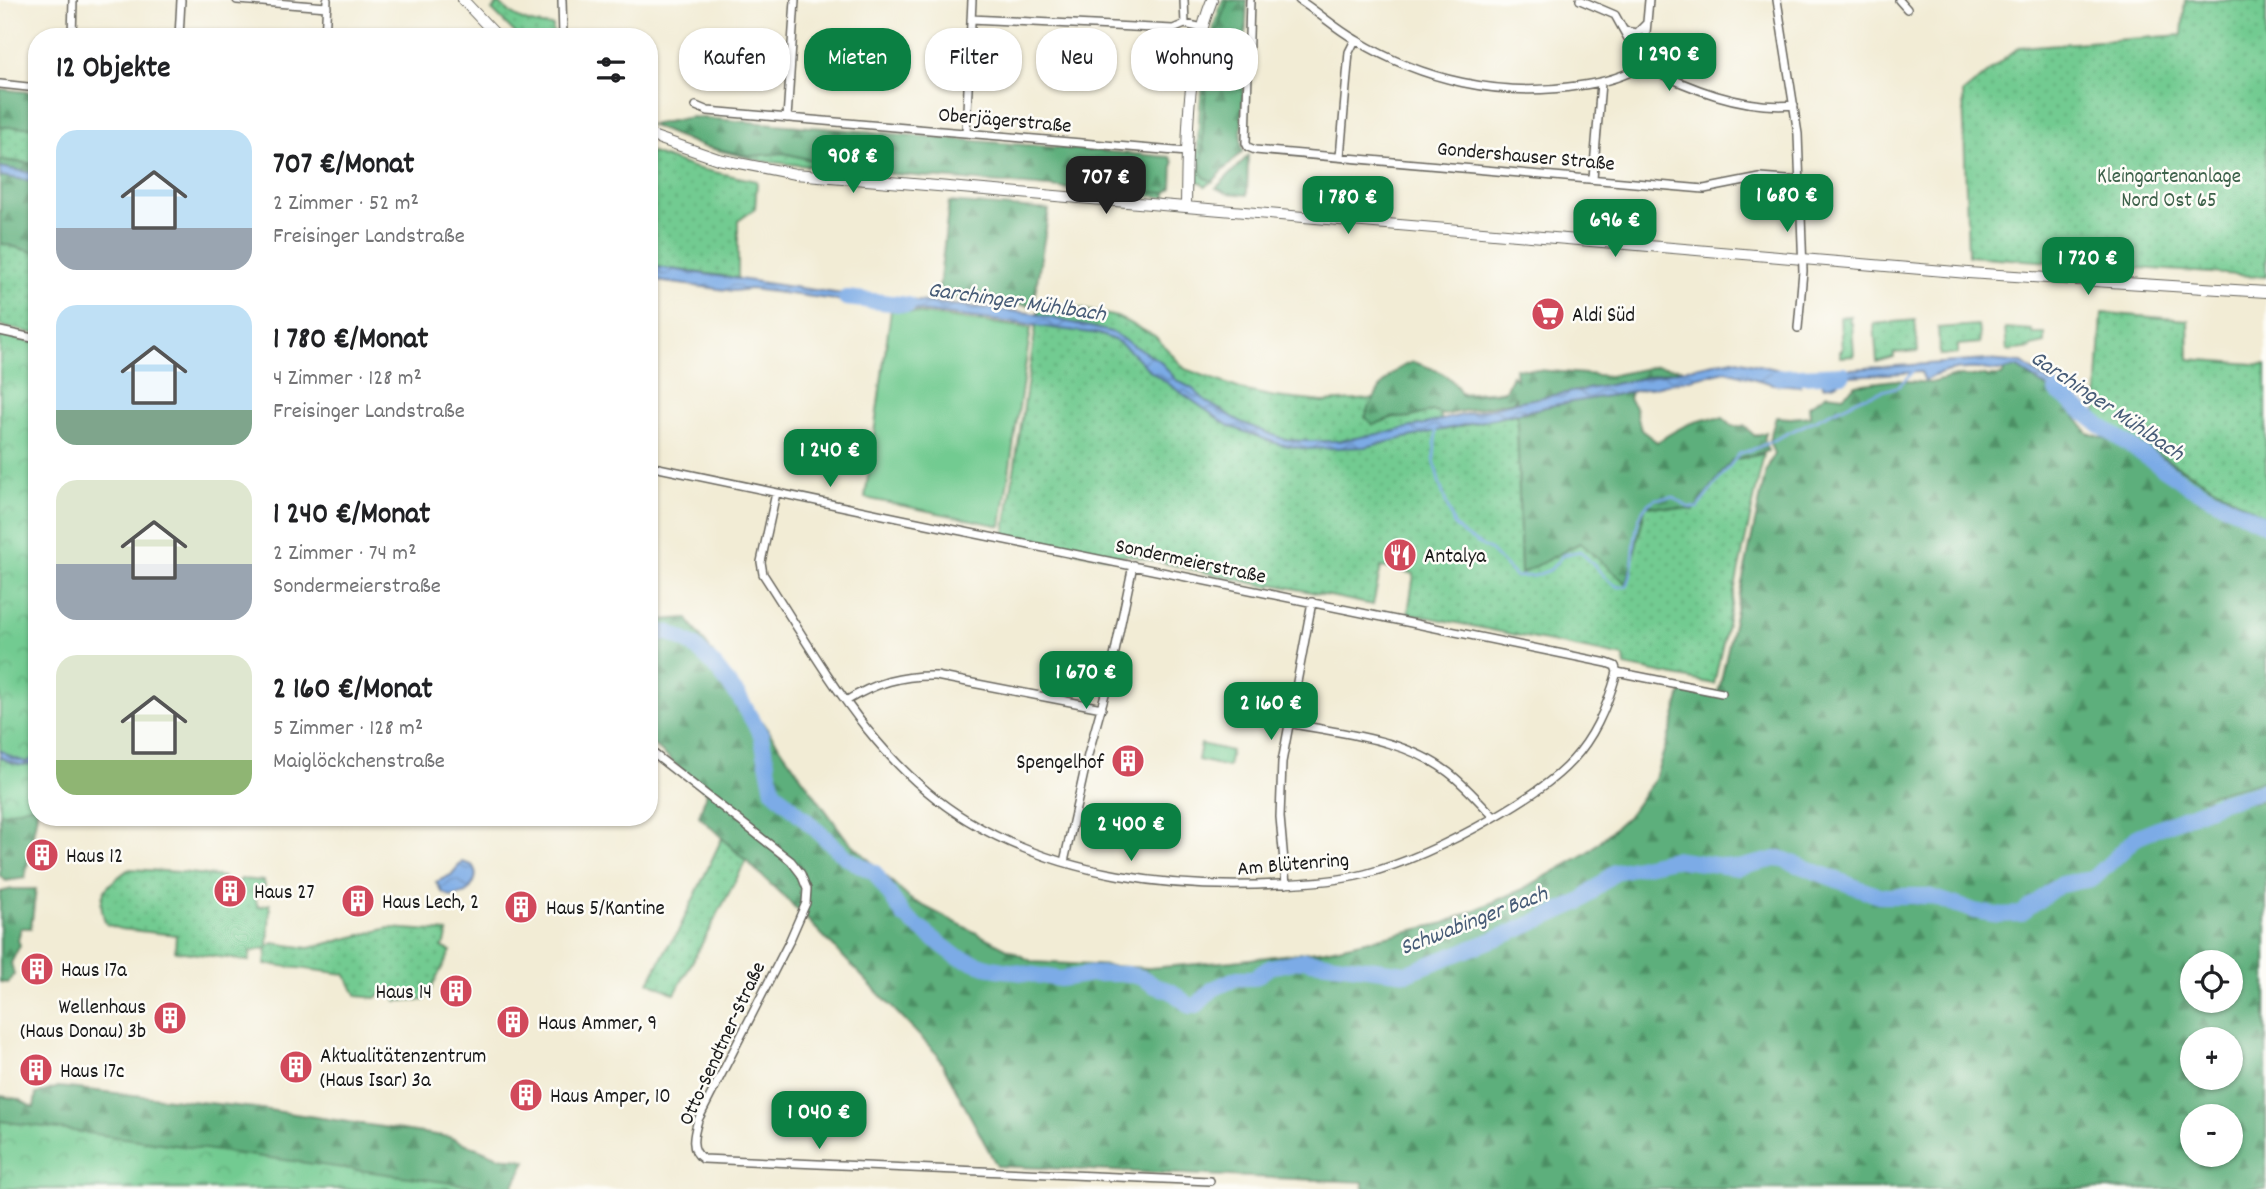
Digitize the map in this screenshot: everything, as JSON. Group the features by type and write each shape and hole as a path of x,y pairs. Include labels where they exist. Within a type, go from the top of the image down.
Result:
{"main road":[{"path":"463,0 489,28"},
{"path":"1203,28 1212,0"},
{"path":"1186,206 1190,91"},
{"path":"658,138 718,159 795,174 1982,274 2266,292"}],"street":[{"path":"72,28 73,0"},
{"path":"179,28 181,0"},
{"path":"237,0 327,4 326,28"},
{"path":"562,0 562,28"},
{"path":"787,118 795,0"},
{"path":"966,133 972,0"},
{"path":"1184,0 1185,24"},
{"name":"Gondershauser Straße","path":"1251,0 1247,142 1248,147 1255,150 1704,189 1760,178 1801,181"},
{"path":"1299,0 1355,40 1409,67 1485,87 1536,90 1601,83 1630,74 1643,65 1649,0"},
{"path":"1580,0 1615,15 1635,51 1644,55"},
{"path":"1777,0 1794,105 1801,181 1803,259 1798,328"},
{"path":"1899,0 1907,9"},
{"path":"971,19 1173,29 1185,24 1203,28"},
{"path":"1623,30 1637,33 1644,29 1647,23"},
{"path":"1340,157 1349,52 1355,40"},
{"path":"1643,65 1684,84 1737,100 1777,106 1794,105"},
{"path":"1593,178 1601,83"},
{"path":"0,84 28,87"},
{"name":"Oberjägerstraße","path":"696,106 708,111 1187,152"},
{"path":"0,331 28,336"},
{"name":"Sondermeierstraße","path":"658,468 1004,542 1133,565 1607,663 1615,666 1617,672 1722,693"},
{"name":"Am Blütenring","path":"776,493 761,562 763,574 846,701 886,754 933,796 966,819 1001,839 1064,862 1157,881 1234,887 1340,879 1389,867 1461,836 1549,783 1577,757 1605,712 1617,672"},
{"path":"1064,862 1088,755 1102,708 1133,565"},
{"path":"1286,884 1281,847 1281,779 1312,602"},
{"path":"846,701 883,682 916,676 936,676 1102,708"},
{"path":"1289,723 1402,748 1446,771 1468,789 1494,817"},
{"name":"Otto-Sendtner-Straße","path":"658,757 791,862 801,874 807,889 806,903 793,933 698,1120 693,1146 696,1155 703,1159 1210,1181"}],"green space":[{"path":"1223,0 1228,0 1218,28 1213,28"},
{"path":"1228,0 1247,0 1246,28 1218,28"},
{"name":"Kleingartenanlage Nord Ost 65","path":"2185,0 2266,0 2266,277 1968,256 1963,93 2019,47 2182,35"},
{"path":"499,3 511,14 553,28 510,28 492,10"},
{"path":"0,89 28,92 28,127 0,127"},
{"path":"1202,91 1206,91 1202,173 1205,178 1213,181 1205,186 1197,182"},
{"path":"1205,91 1243,91 1243,151 1213,181 1205,178 1202,173"},
{"path":"691,117 1170,157 1173,162 1172,188 1166,193 1060,188 855,171 784,153 751,156 701,146 658,128 658,123"},
{"path":"0,127 28,127 28,163 0,160"},
{"path":"701,146 751,156 784,153 855,171 761,161"},
{"path":"658,155 695,168 757,181 755,209 738,221 738,278 658,267"},
{"path":"1248,156 1247,195 1227,193 1216,188"},
{"path":"0,160 28,163 28,172 0,167"},
{"path":"0,176 28,181 28,251 0,243"},
{"path":"1060,188 1166,193 1166,197"},
{"path":"949,202 1049,210 1033,306 938,296"},
{"path":"0,243 28,251 28,332 0,326"},
{"path":"1040,300 1117,317 1155,336 1185,369 1246,391 1275,397 1323,402 1505,391 1439,405 1443,430 1517,414 1521,573 1646,505 1693,510 1732,460 1764,454 1714,684 1625,666 1624,657 1408,613 1414,574 1381,567 1373,605 1272,584 1271,587 1128,555 1107,557 1004,537"},
{"path":"891,310 1031,328 1001,526 865,498"},
{"path":"2102,313 2188,320 2189,359 2266,365 2266,517 2096,418"},
{"path":"1851,316 1849,322 1852,323 1854,356 1840,357 1840,317"},
{"path":"1915,320 1918,351 1894,353 1894,357 1877,362 1874,324"},
{"path":"1978,325 1980,343 1958,345 1958,354 1940,355 1938,328"},
{"path":"2005,328 2045,334 2045,343 2007,351"},
{"path":"0,336 28,341 28,806 0,814"},
{"path":"1413,362 1448,377 1462,396 1505,391 1512,375 1516,380 1515,368 1609,376 1657,366 1683,369 1516,402 1516,396 1514,401 1444,415 1432,411 1409,418 1394,417 1373,425 1365,417 1378,391 1396,371"},
{"path":"2018,368 2060,397 2088,433 2158,456 2266,517 2266,1189 1363,1189 1363,1182 997,1166 937,1054 800,912 699,816 707,792 658,749 658,620 687,618 845,837 910,899 1033,962 1149,968 1233,961 1325,950 1445,923 1521,890 1587,853 1628,816 1655,778 1682,688 1710,695 1719,690 1766,471 1774,454 1769,441 1776,417 1810,416 1809,406 1827,394 1843,396 1856,385 1894,380 1931,383 1956,376 2002,376 2005,369"},
{"path":"1631,392 1629,399 1635,407 1641,430 1657,442 1688,424 1723,418 1732,426 1744,426 1755,436 1766,432 1764,440 1768,451 1732,460 1694,510 1646,505 1627,584 1580,543 1521,574 1517,414"},
{"path":"1201,744 1231,751 1228,767 1198,760"},
{"path":"28,765 28,826 35,826 25,878 6,881 0,876 0,776"},
{"path":"2266,780 2266,800 2254,802 2198,798"},
{"path":"722,838 746,861 675,994 649,982 677,934"},
{"path":"129,869 223,877 223,898 238,898 238,883 241,879 264,881 265,887 253,890 258,907 270,904 268,947 273,943 309,948 389,928 448,932 441,947 451,951 425,1000 396,1001 395,994 389,988 376,998 357,996 345,974 265,964 267,948 250,952 249,961 175,951 176,935 120,929 106,924 101,905 104,892"},
{"path":"36,889 31,928 21,928 18,940 20,945 11,963 14,974 8,983 0,982 0,892"},
{"path":"59,1087 255,1108 449,1137 499,1157 526,1161 512,1189 88,1189 0,1178 0,1096 18,1099 34,1108 36,1094"},
{"path":"0,1121 496,1189 0,1189"}],"water":[{"path":"0,167 28,172 28,181 0,176"},
{"path":"658,267 842,294 868,295 867,304 750,289 734,291 658,281"},
{"path":"888,298 1031,313 1111,332 1160,361 1176,380 1243,423 1283,439 1302,441 1339,441 1400,430 1516,402 1733,359 1797,374 1800,386 1773,384 1726,371 1631,392 1554,405 1365,447 1306,449 1278,444 1229,426 1150,371 1129,350 1099,334 888,307"},
{"path":"1987,360 2022,363 2074,400 2068,407 2060,396 2018,368 1999,371 1960,370 1942,373 1925,381 1921,372 1850,376 1833,385 1823,386 1821,371"},
{"path":"0,750 13,758 28,761 28,765 13,763 0,757"},
{"path":"462,862 472,865 476,872 475,880 466,893 451,897 442,892 436,882 451,875"}],"waterway":[{"name":"Garchinger Mühlbach","path":"846,298 908,305"},
{"name":"Garchinger Mühlbach","path":"1434,429 1434,459 1439,482 1454,525 1464,535 1491,551 1516,577 1534,576 1550,570 1563,555 1580,551 1609,581 1618,587 1627,586 1631,576 1637,525 1647,505 1656,499 1673,497 1688,507 1697,508 1739,454 1863,397 1899,386 1913,371"},
{"name":"Garchinger Mühlbach","path":"1778,377 1843,374"},
{"name":"Garchinger Mühlbach","path":"2056,391 2101,426 2189,486 2266,525"},
{"name":"Schwabinger Bach","path":"658,632 670,633 693,645 713,664 739,697 761,735 773,790 847,858 875,873 904,916 956,956 991,968 1060,979 1091,974 1127,974 1171,991 1190,1006 1197,1005 1213,989 1237,978 1254,978 1270,967 1303,960 1407,973 1513,932 1580,902 1615,872 1673,859 1738,868 1780,858 1879,896 1929,896 1975,911 1997,915 2021,914 2060,884 2093,879 2138,836 2222,802 2266,790"}],"place":[{"name":"Aldi Süd","path":"1548,314"},
{"name":"Antalya","path":"1400,555"},
{"name":"Spengelhof","path":"1128,761"},
{"name":"Haus 12","path":"42,855"},
{"name":"Haus 27","path":"230,891"},
{"name":"Haus Lech, 2","path":"358,901"},
{"name":"Haus 5/Kantine","path":"521,907"},
{"name":"Haus 17a","path":"37,969"},
{"name":"Haus 14","path":"456,991"},
{"name":"Wellenhaus (Haus Donau) 3b","path":"170,1018"},
{"name":"Haus Ammer, 9","path":"513,1022"},
{"name":"Aktualitätenzentrum (Haus Isar) 3a","path":"296,1067"},
{"name":"Haus 17c","path":"36,1070"},
{"name":"Haus Amper, 10","path":"526,1095"}]}
